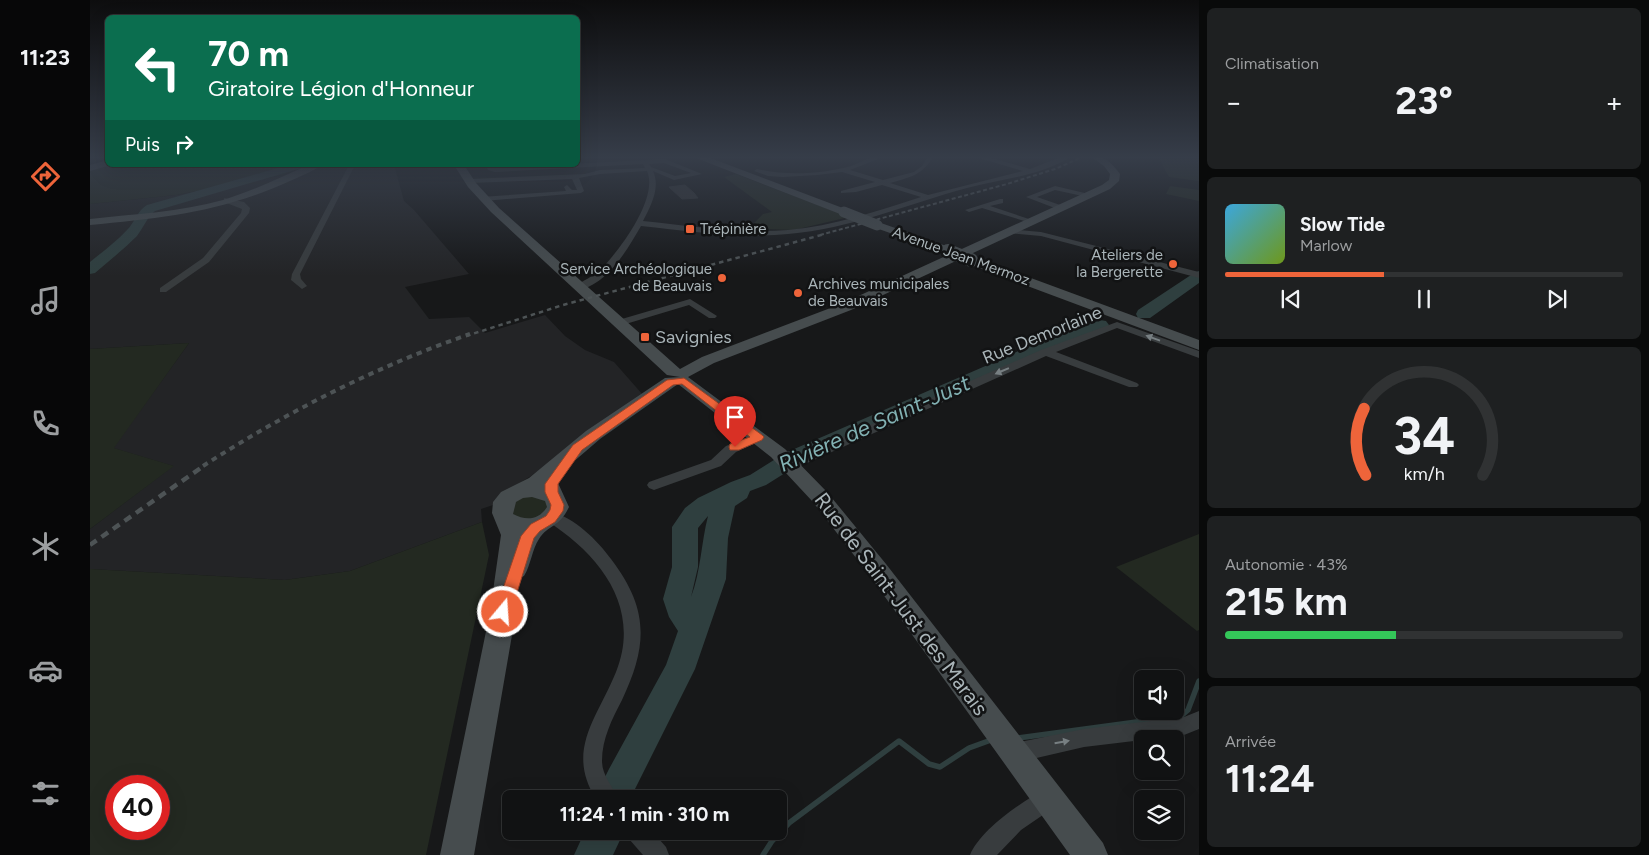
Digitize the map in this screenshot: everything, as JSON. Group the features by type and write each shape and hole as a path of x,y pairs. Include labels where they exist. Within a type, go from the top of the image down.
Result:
{"street":[{"path":"229,200 239,196"},
{"path":"90,222 186,212 239,196"},
{"path":"302,286 296,280 296,274 336,196"},
{"name":"Rue de Saint-Just des Marais","path":"481,196 678,377 788,462 858,544 1091,855"},
{"path":"484,199 528,196"},
{"path":"576,284 588,284 604,270 625,246 646,208 649,196"},
{"name":"Avenue Jean Mermoz","path":"801,196 1199,345"},
{"path":"924,196 930,198"},
{"path":"638,223 752,233 790,232 850,220 937,196"},
{"path":"1033,196 1030,197 1033,200 1060,208"},
{"path":"457,855 503,612 512,536 502,511 510,497 536,483 578,447 678,377 708,360 840,310 1085,196"},
{"path":"163,290 204,262 244,213 245,207 229,200"},
{"path":"969,210 1000,201"},
{"path":"982,206 1034,219"},
{"path":"1034,219 1038,229 1061,239"},
{"path":"1011,231 1035,232 1196,274"},
{"path":"619,323 690,302 712,316"},
{"name":"Rue Demorlaine","path":"788,462 852,438 1078,338 1117,325 1199,355"},
{"path":"1045,352 1133,385"},
{"path":"654,485 716,463 731,449 758,437"},
{"path":"503,612 528,536 549,513 551,484 578,447"},
{"path":"520,492 541,490 549,513 588,542 606,562 619,584 631,616 632,644 628,663 598,730 592,753 595,775 603,790"},
{"path":"506,519 521,526 549,513"},
{"path":"1006,741 1084,738 1184,726 1199,720"},
{"path":"981,855 1013,822 1049,799"},
{"path":"645,840 658,855"}],"shaded area":[{"path":"90,196 167,196 90,204"},
{"path":"167,196 403,196 404,201 469,274 405,287 429,319 469,317 485,333 545,315 565,336 585,350 614,362 643,395 531,476 505,492 493,505 481,509 482,522 350,571 285,580 90,569 90,529 173,466 113,448 189,343 90,349 90,204"},
{"path":"750,196 794,196 849,217 794,230 764,229 767,228 754,223 763,214 772,212"},
{"path":"1175,196 1199,196 1199,201"},
{"path":"189,343 114,448 174,466 90,529 90,349"},
{"path":"523,496 544,497 550,508 533,521 513,516 511,506"},
{"path":"482,522 489,555 426,855 90,855 90,569 285,580 350,571"},
{"path":"1199,534 1199,630 1197,631 1116,567"}],"building":[{"path":"679,196 696,196 698,198 682,199"}],"waterway":[{"path":"90,270 138,226 145,212 151,208 193,196"},
{"name":"Rivière de Saint-Just","path":"1144,314 1199,276"},
{"name":"Rivière de Saint-Just","path":"1007,363 1054,342 1100,325"},
{"name":"Rivière de Saint-Just","path":"694,629 683,617 677,599 685,567 685,527 694,514 707,504 739,487 758,480 793,458 997,368"},
{"path":"694,629 712,579 715,538 724,502 739,492"},
{"name":"Rivière de Saint-Just","path":"621,781 680,669 694,629"},
{"path":"1018,738 1181,716 1188,710 1199,681"},
{"path":"763,855 772,841 789,823 899,741 929,764 940,767 969,748 991,740"},
{"name":"Rivière de Saint-Just","path":"593,855 601,840"}],"railway":[{"path":"820,235 963,196"},
{"path":"466,336 563,305 825,234"},
{"path":"203,466 267,427 332,392 400,361 470,334"},
{"path":"90,545 205,465"}],"place":[{"name":"Trépinière","path":"690,229"},
{"name":"Ateliers de la Bergerette","path":"1173,264"},
{"name":"Service Archéologique de Beauvais","path":"722,278"},
{"name":"Archives municipales de Beauvais","path":"798,293"},
{"name":"Savignies","path":"645,337"}],"route":[{"path":"503,612 528,536 535,527 550,519 558,507 551,492 551,484 578,447 599,431 671,382 678,383 684,381 758,437 735,447"}]}
